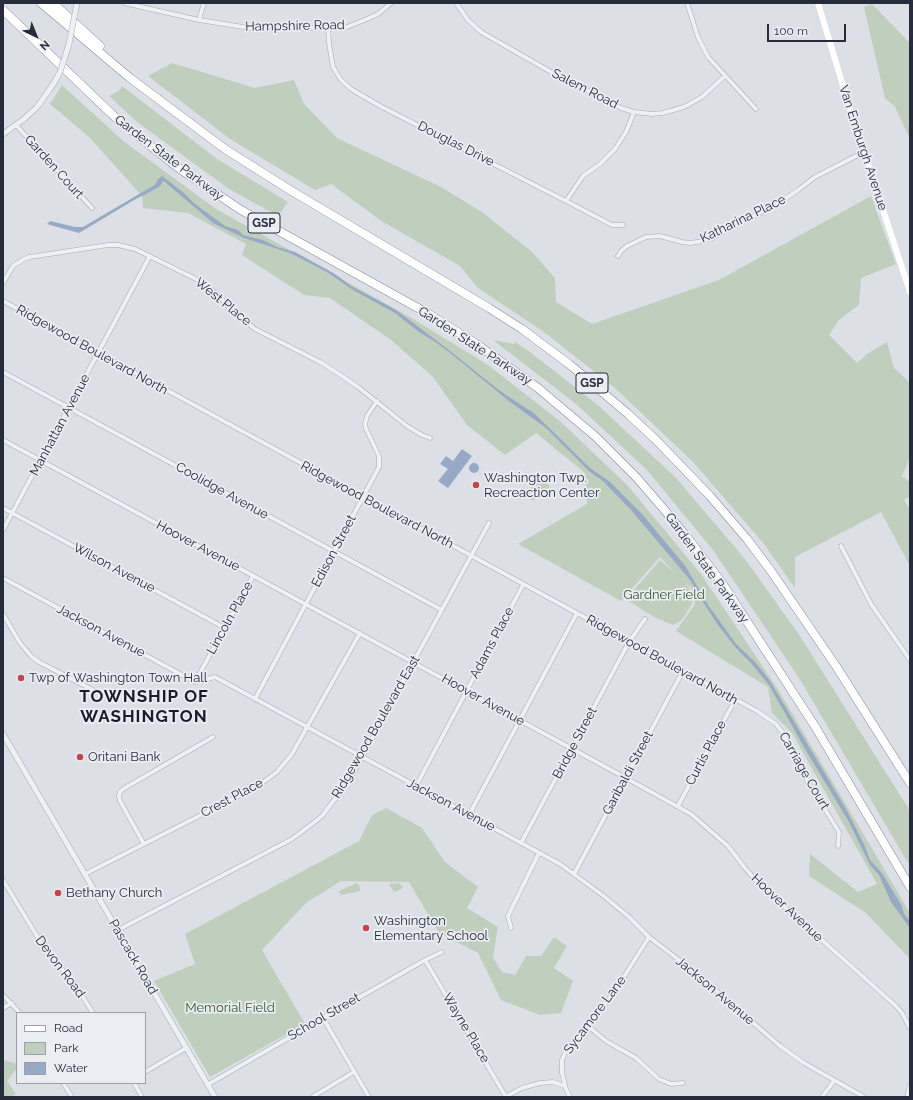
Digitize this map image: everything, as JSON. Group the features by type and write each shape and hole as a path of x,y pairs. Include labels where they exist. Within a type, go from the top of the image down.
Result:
{"highway":[{"name":"GSP","path":"41,3 130,78 210,138 257,170 473,298 522,329 569,364 627,413 656,440 710,496 747,539 771,571 844,679 910,783"},
{"name":"GSP","path":"53,3 163,103"},
{"name":"Garden State Parkway","path":"3,10 107,111 177,167 252,217 426,312 475,342 538,388 596,437 637,478 687,537 722,583 816,728 910,888"}],"main road":[{"name":"Van Emburgh Avenue","path":"818,3 864,152 910,292"}],"street":[{"path":"3,134 37,107 60,72 69,44 77,3"},
{"name":"Hampshire Road","path":"124,3 199,20 256,29 347,27 378,14 391,3"},
{"path":"199,20 204,3"},
{"name":"Salem Road","path":"456,3 468,20 481,32 551,72 621,108 634,112 652,114 663,113 684,107 702,97 725,76"},
{"path":"688,3 698,37 708,57 756,109"},
{"name":"Douglas Drive","path":"328,27 333,67 341,80 351,89 380,106 566,200 612,225 624,225"},
{"path":"566,200 583,176 600,164 615,149 626,132 634,112"},
{"name":"Garden Court","path":"16,125 92,208"},
{"name":"Katharina Place","path":"618,256 627,246 646,237 668,237 690,243 704,241 782,201 814,177 864,152"},
{"name":"West Place","path":"3,283 13,266 30,257 108,245 128,247 150,256 200,281 255,329 320,362 352,382 407,426 430,438"},
{"name":"Manhattan Avenue","path":"3,530 150,256"},
{"name":"Ridgewood Boulevard North","path":"3,301 751,708"},
{"name":"Coolidge Avenue","path":"3,372 442,610"},
{"name":"Edison Street","path":"255,699 376,473 380,461 378,451 368,433 365,424 377,401"},
{"name":"Hoover Avenue","path":"3,440 678,806 706,826 728,846 744,868 759,884 896,1006 902,1013 910,1028"},
{"name":"Wilson Avenue","path":"3,508 225,628"},
{"name":"Ridgewood Boulevard East","path":"118,930 302,832 322,816 341,791 362,757 489,523"},
{"path":"841,546 871,604 910,660"},
{"name":"Lincoln Place","path":"195,682 254,576"},
{"name":"Jackson Avenue","path":"3,578 195,682 215,677 521,843 574,874 629,917 649,937 698,974 780,1046 804,1064 864,1097"},
{"name":"Adams Place","path":"416,786 523,585"},
{"path":"3,614 20,643 32,657 93,690"},
{"path":"469,815 576,614"},
{"name":"Bridge Street","path":"521,843 629,642 645,620"},
{"name":"Crest Place","path":"85,874 258,786 268,779 292,754 360,633"},
{"name":"Garibaldi Street","path":"574,874 683,671"},
{"name":"Curtis Place","path":"678,806 735,700"},
{"name":"Carriage Court","path":"751,708 776,724 783,732 795,761 840,832 838,846"},
{"name":"Pascack Road","path":"3,734 215,1097"},
{"path":"144,844 120,801 120,792 213,737"},
{"path":"511,928 508,916 539,853"},
{"name":"Devon Road","path":"3,880 46,951 74,983 92,1012"},
{"name":"Sycamore Lane","path":"570,1097 565,1086 562,1067 565,1053 615,991 649,937"},
{"name":"School Street","path":"208,1085 425,960 442,952"},
{"name":"Wayne Place","path":"425,960 506,1097"},
{"path":"3,995 19,1012"},
{"path":"3,1008 12,1003"},
{"path":"323,1018 369,1097"},
{"path":"588,1026 606,1041 636,1058 659,1079 671,1084 683,1083"},
{"path":"146,1071 186,1048"},
{"path":"312,1097 354,1072"},
{"path":"822,1097 834,1081"},
{"path":"506,1097 522,1088 540,1083 553,1082 565,1086"},
{"path":"64,1084 72,1097"},
{"path":"135,1084 142,1097"},
{"path":"907,1097 910,1085"}],"green space":[{"path":"872,4 910,43 910,139 895,107 885,98 864,7"},
{"path":"172,63 255,88 294,80 304,104 337,138 441,187 482,212 532,252 555,278 556,302 592,324 719,280 871,196 896,264 861,278 859,305 839,320 829,335 857,363 867,354 887,342 894,368 910,383 910,458 902,476 910,482 910,496 904,500 910,510 910,566 881,512 795,557 795,588 764,544 693,462 615,388 544,332 478,288 460,266 383,222 331,184 315,190 230,139 148,76"},
{"name":"Gardner Field","path":"62,85 122,140 216,209 408,316 488,365 561,422 628,486 701,574 779,691 910,913 910,959 866,913 809,876 810,854 858,892 877,884 792,733 772,713 768,687 676,631 695,604 691,588 684,582 690,589 692,604 682,620 673,625 654,617 627,600 632,592 660,560 676,574 660,557 621,601 518,544 587,504 585,473 536,433 505,455 467,425 433,377 391,340 330,298 304,295 242,255 246,244 188,213 143,208 142,196 89,137 50,104"},
{"path":"122,86 217,159 288,202 278,216 229,189 137,122 109,96 119,91"},
{"path":"493,340 513,344 515,342 599,406 676,478 745,559 800,636 910,811 910,866 799,678 713,550 646,469 576,404"},
{"path":"543,478 550,487 532,501 525,492"},
{"name":"Memorial Field","path":"386,808 422,828 445,862 478,887 467,908 498,927 493,958 502,972 515,975 526,956 541,956 554,937 567,946 554,968 573,981 561,1013 540,1015 501,1000 478,953 439,933 409,882 341,881 306,903 262,950 305,1024 210,1077 154,981 195,964 185,934 359,841 372,815"},
{"path":"357,883 360,887 360,891 341,895 339,891"},
{"path":"399,883 403,888 394,892 389,884"},
{"path":"3,1060 16,1064 16,1069 7,1081 16,1094 11,1097 3,1097"}],"water":[{"path":"162,176 184,193 195,204 225,226 238,230 243,235 263,240 277,247 295,252 335,274 351,286 396,310 500,391 535,414 590,468 609,481 642,514 686,567 708,605 736,644 756,663 770,681 846,809 864,844 870,860 882,873 902,906 904,914 910,921 910,928 891,902 879,875 870,865 849,822 769,685 718,625 691,581 631,510 603,481 590,472 546,428 509,401 449,352 419,332 395,313 353,290 327,272 290,253 244,238 213,223 163,181 160,186 79,233 47,224 50,221 75,227 83,227 155,185 158,179"},
{"path":"462,449 472,456 448,488 438,481 448,469 440,464 446,456 453,461"},
{"path":"472,463 476,463 478,464 478,472 472,473 469,470 469,466"}],"place":[{"name":"Washington Twp. Recreaction Center","path":"476,485"},
{"name":"Twp of Washington Town Hall","path":"21,678"},
{"name":"Oritani Bank","path":"80,757"},
{"name":"Bethany Church","path":"58,893"},
{"name":"Washington Elementary School","path":"366,928"}],"district":[{"name":"TOWNSHIP OF WASHINGTON","path":"144,707"}]}
